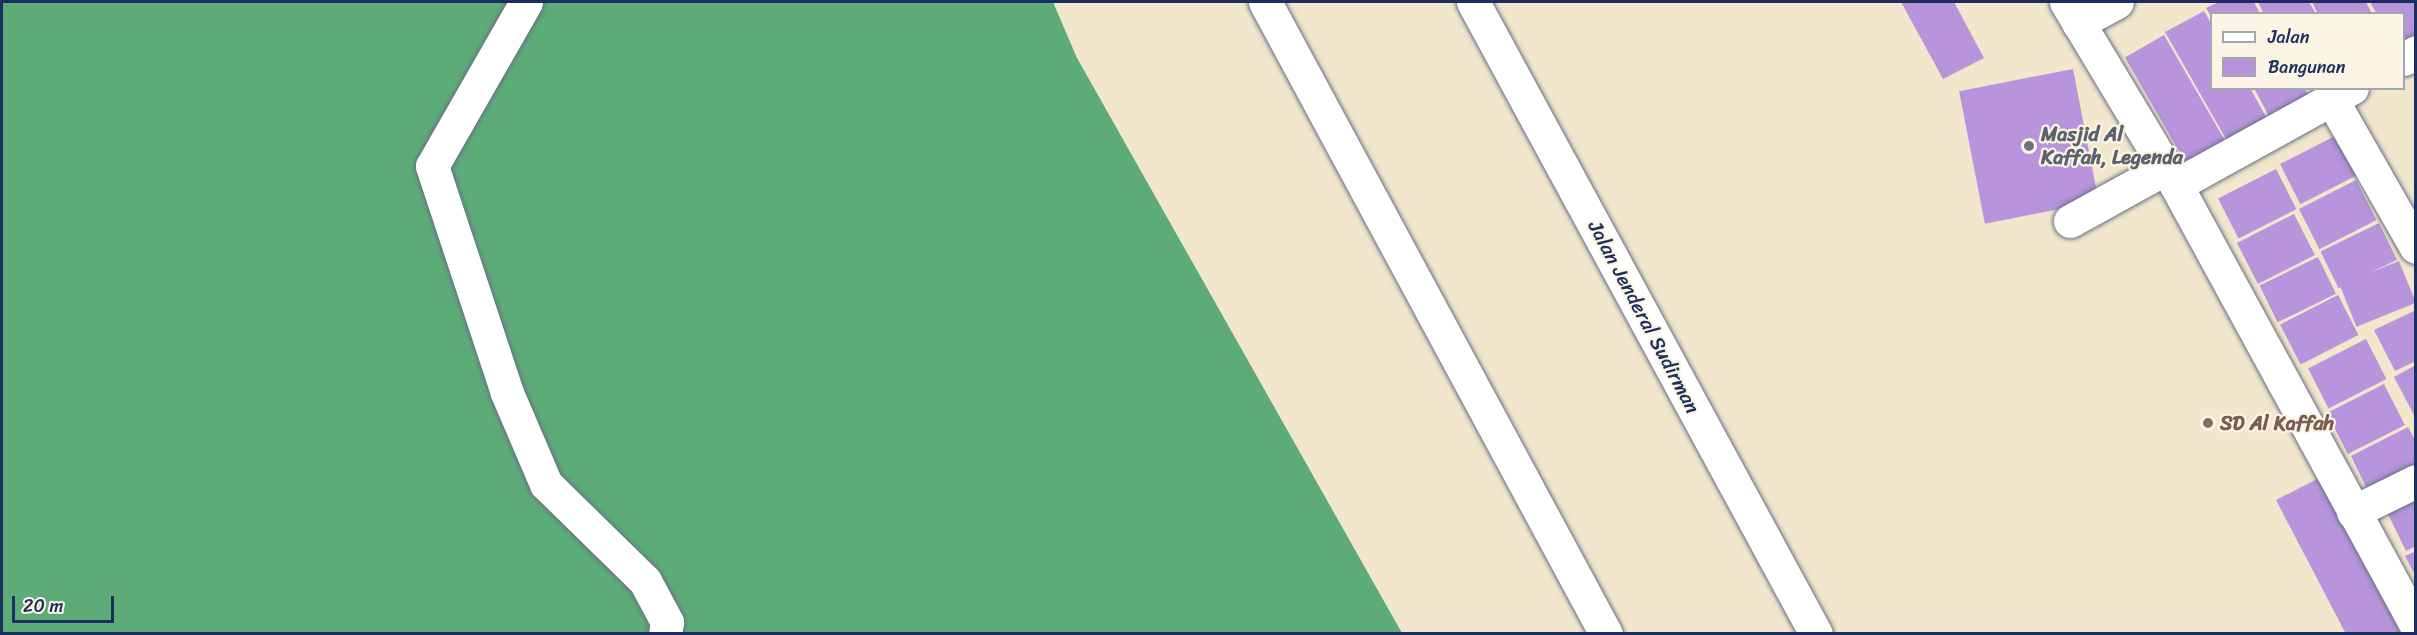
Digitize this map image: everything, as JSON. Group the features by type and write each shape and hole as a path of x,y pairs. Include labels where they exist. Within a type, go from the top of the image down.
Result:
{"main road":[{"path":"526,2 432,166 507,393 546,484 645,581 667,622 665,633"},
{"path":"1264,2 1606,633"},
{"name":"Jalan Jenderal Sudirman","path":"1473,2 1816,633"},
{"path":"2117,2 2072,12 2171,177 2415,625"},
{"path":"2070,221 2171,177 2342,94 2415,247"},
{"path":"2353,512 2415,481"}],"green space":[{"path":"2,2 1053,2 1077,58 1402,633 2,633"}],"building":[{"path":"1901,2 1954,2 1984,58 1943,79"},
{"path":"2219,2 2254,2 2259,12 2210,12 2210,15 2206,8"},
{"path":"2258,2 2309,2 2315,12 2263,12"},
{"path":"2312,2 2366,2 2371,12 2317,12"},
{"path":"2370,2 2416,2 2416,35 2405,41 2405,12 2376,12"},
{"path":"2204,11 2210,22 2210,90 2251,90 2270,124 2230,146 2165,32"},
{"path":"2164,35 2230,148 2191,171 2125,58"},
{"name":"Masjid Al Kaffah, Legenda","path":"2073,69 2099,202 1985,224 1959,91"},
{"path":"2255,90 2305,90 2311,100 2272,122"},
{"path":"2337,135 2357,175 2300,204 2280,164"},
{"path":"2276,169 2296,209 2239,239 2218,199"},
{"path":"2356,180 2376,220 2319,249 2299,209"},
{"path":"2294,214 2315,255 2258,284 2237,243"},
{"path":"2379,223 2397,260 2339,288 2321,251"},
{"path":"2318,257 2336,294 2278,322 2260,285"},
{"path":"2399,261 2416,303 2357,327 2340,285"},
{"path":"2338,295 2358,335 2301,365 2280,325"},
{"path":"2416,310 2416,361 2395,371 2374,330"},
{"path":"2366,339 2386,379 2329,409 2308,369"},
{"path":"2416,365 2416,419 2394,377"},
{"path":"2384,384 2405,425 2348,454 2327,413"},
{"path":"2408,427 2416,442 2416,470 2369,493 2351,456"},
{"path":"2321,477 2401,634 2346,634 2276,500"},
{"path":"2416,495 2416,546 2406,551 2386,510"},
{"path":"2416,551 2416,577 2405,556"}],"place":[{"name":"Masjid Al Kaffah, Legenda","path":"2029,146"},
{"name":"SD Al Kaffah","path":"2208,423"}]}
